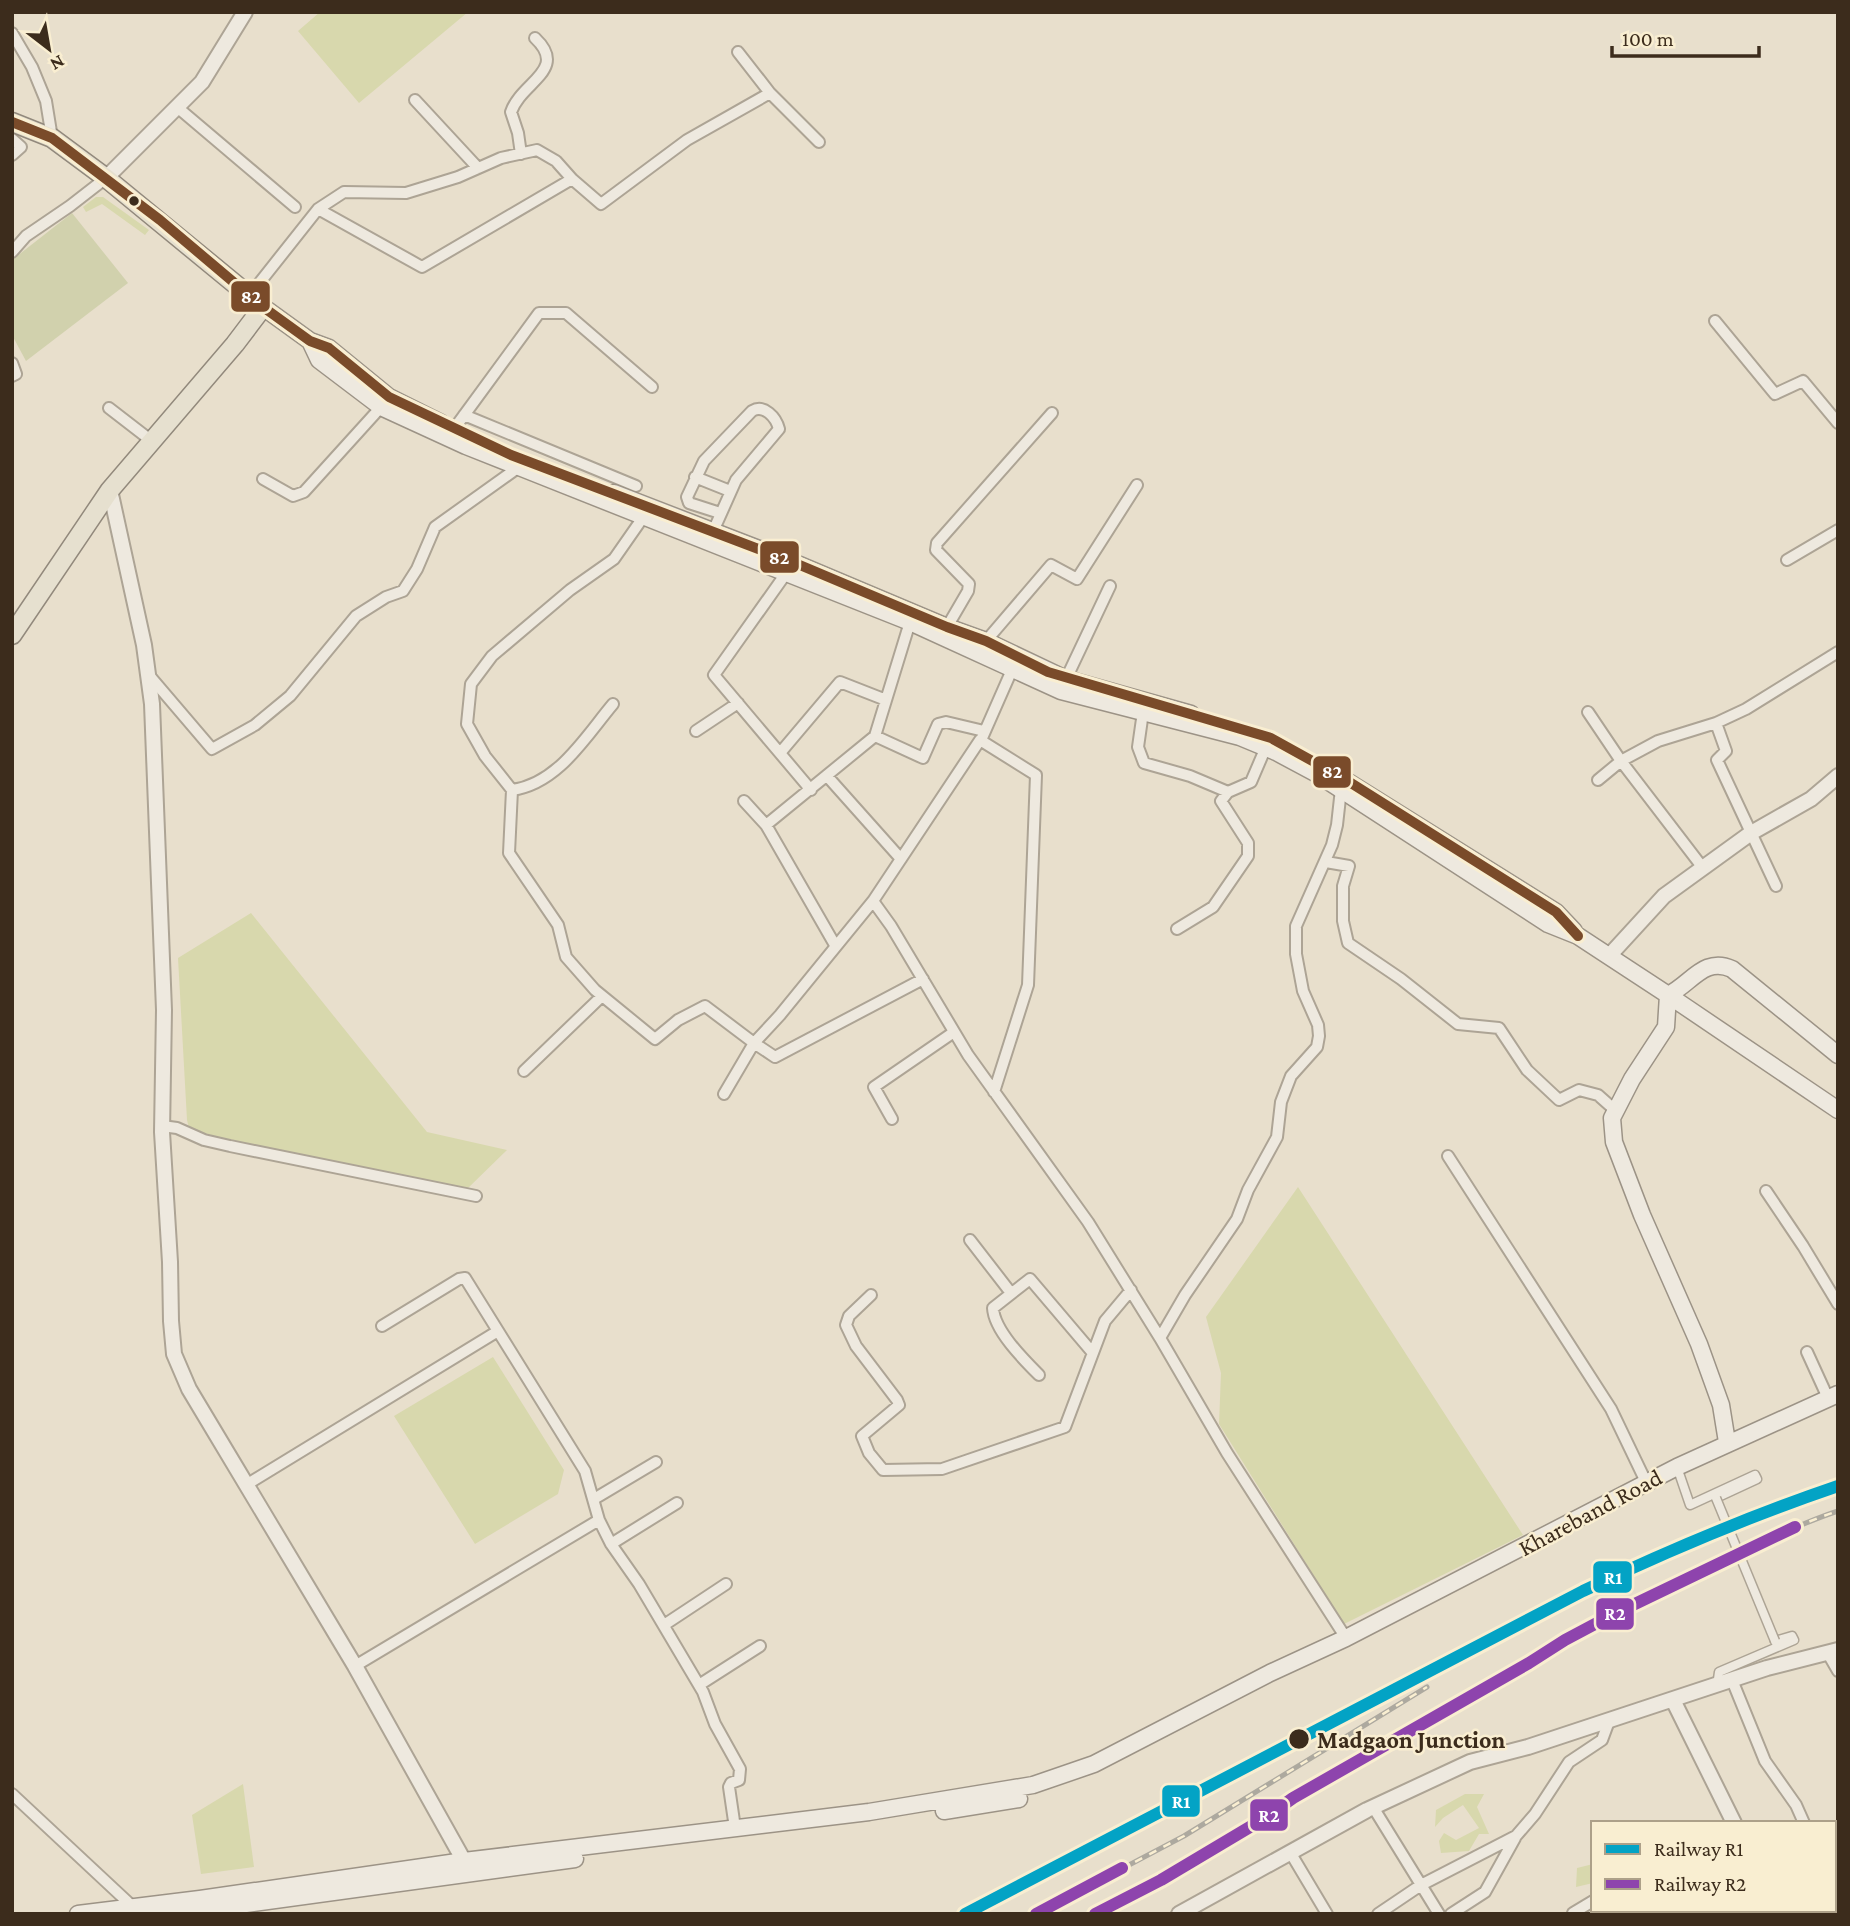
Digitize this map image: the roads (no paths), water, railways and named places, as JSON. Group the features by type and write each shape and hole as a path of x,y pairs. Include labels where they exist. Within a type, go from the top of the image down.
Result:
{"main road":[{"path":"12,122 52,138 106,178 256,302 310,341 329,348 389,397 521,463 644,516 710,536 986,641 1015,663 1061,691 1240,737 1266,747 1556,912 1578,936 1838,1110"},
{"path":"12,635 110,490 235,344 256,302"},
{"path":"310,341 319,360 381,407 466,446 679,518 710,536 787,572 1015,663 1271,738 1334,773 1411,828"},
{"path":"1668,995 1703,969 1724,965 1838,1055"},
{"path":"1668,995 1666,1027 1632,1079 1612,1118 1614,1142 1642,1215 1699,1344 1721,1405 1727,1442"},
{"name":"Khareband Road","path":"1346,1638 1727,1442 1833,1396"},
{"path":"518,1861 735,1828 869,1812 1033,1785 1094,1764 1270,1673 1346,1638"},
{"path":"78,1914 133,1910 213,1897 469,1866 869,1821 1037,1796 1098,1773 1274,1680 1346,1638"},
{"path":"174,1914 351,1891 469,1866"}],"street":[{"path":"12,252 26,236 106,178 202,82 245,12"},
{"path":"12,33 32,67 46,101 52,138"},
{"path":"521,154 511,112 524,90 537,80 547,67 548,60 544,46 535,38"},
{"path":"738,52 771,93 818,142"},
{"path":"256,302 318,209 344,192 405,193 458,177 501,158 537,150 556,162 572,180 601,204 687,140 771,93"},
{"path":"415,100 478,168"},
{"path":"177,107 295,207"},
{"path":"12,139 21,147 12,155"},
{"path":"318,209 422,267 572,180"},
{"path":"454,429 539,313 566,313 652,387"},
{"path":"1715,321 1775,394 1803,381 1838,423"},
{"path":"12,363 16,374 12,376"},
{"path":"262,479 293,496 304,492 381,407"},
{"path":"109,408 153,442"},
{"path":"679,518 704,461 752,411 762,408 779,429 736,480 710,536"},
{"path":"947,627 968,591 969,584 940,556 936,550 937,542 1052,413"},
{"path":"464,415 636,486"},
{"path":"148,674 212,749 255,725 290,695 356,616 387,597 403,591 418,569 435,527 521,463"},
{"path":"695,477 730,491"},
{"path":"986,641 1051,565 1077,579 1137,485"},
{"path":"110,490 145,645 152,704 164,1010 162,1126 174,1354 189,1389 355,1666 469,1866"},
{"path":"687,500 720,513"},
{"path":"644,516 614,559 570,590 492,656 471,684 467,724 485,756 512,790 509,853 558,925 566,957 602,996 655,1039 678,1020 705,1006 775,1057 923,979"},
{"path":"1787,560 1838,530"},
{"path":"787,572 714,675 811,790"},
{"path":"1066,679 1110,586"},
{"path":"766,825 875,736 909,622"},
{"path":"1598,780 1621,761 1658,741 1716,723 1746,709 1838,652"},
{"path":"724,1094 754,1043 873,901 982,736 1015,663"},
{"path":"780,753 840,681 886,700"},
{"path":"696,732 737,702"},
{"path":"512,790 523,789 563,765 613,704"},
{"path":"1143,712 1138,747 1144,763 1190,776 1228,792"},
{"path":"1588,712 1621,761 1703,868"},
{"path":"875,736 923,758 938,724 946,722 982,736 1036,775 1028,985 994,1092"},
{"path":"1716,723 1726,751 1717,760 1776,886"},
{"path":"1177,929 1213,907 1248,856 1248,843 1221,801 1228,792 1251,782 1266,747"},
{"path":"827,776 901,859"},
{"path":"1609,956 1664,896 1751,833 1811,799 1838,776"},
{"path":"1160,1338 1185,1294 1237,1219 1248,1190 1277,1137 1282,1102 1291,1076 1317,1046 1320,1036 1318,1025 1305,1000 1296,954 1296,926 1326,862 1337,825 1341,789"},
{"path":"744,801 766,825 835,945"},
{"path":"1326,862 1349,866 1343,886 1343,921 1348,943 1401,979 1458,1024 1499,1028 1527,1069 1559,1100 1579,1090 1598,1095 1616,1111"},
{"path":"873,901 994,1092 1088,1222 1227,1453 1346,1638"},
{"path":"524,1071 602,996"},
{"path":"892,1119 874,1087 954,1032"},
{"path":"162,1126 177,1128 204,1140 230,1146 476,1196"},
{"path":"1448,1156 1611,1409 1647,1484"},
{"path":"1766,1191 1838,1304"},
{"path":"970,1240 1011,1293"},
{"path":"382,1326 459,1279 465,1278 585,1471 599,1520 611,1544 699,1685 715,1724 740,1769 738,1780 729,1787 735,1828"},
{"path":"1039,1375 1023,1359 993,1318 993,1308 1030,1279 1093,1352"},
{"path":"871,1295 849,1316 846,1325 856,1346 899,1405 862,1436 869,1453 883,1470 942,1469 1065,1427 1105,1321 1131,1290"},
{"path":"246,1485 498,1331"},
{"path":"1807,1352 1833,1396"},
{"path":"594,1499 656,1462"},
{"path":"1677,1467 1690,1505 1755,1475 1757,1479 1716,1498 1775,1641 1792,1636 1794,1640 1718,1672 1717,1686"},
{"path":"611,1544 677,1503"},
{"path":"355,1666 599,1520"},
{"path":"664,1625 726,1584"},
{"path":"699,1685 760,1646"},
{"path":"1179,1914 1373,1807 1470,1762 1528,1747 1767,1668 1832,1651 1838,1671"},
{"path":"1732,1680 1765,1761 1796,1805 1803,1821"},
{"path":"1673,1700 1733,1821"},
{"path":"1451,1914 1485,1892 1516,1836 1535,1814 1569,1762 1602,1740 1609,1721"},
{"path":"12,1794 133,1910"},
{"path":"1373,1807 1439,1914"},
{"path":"1378,1914 1421,1885 1516,1836"},
{"path":"1290,1852 1327,1914"},
{"path":"1573,1913 1591,1903"}],"railway":[{"path":"1095,1914 1161,1880 1265,1818 1293,1798 1600,1621 1766,1540 1838,1511"},
{"path":"1036,1914 1184,1836 1427,1687"},
{"path":"965,1914 1287,1744"}],"rail line":[{"name":"R1","path":"965,1914 1583,1591 1709,1535 1838,1486"},
{"name":"R2","path":"1095,1914 1161,1880 1265,1818 1293,1798 1565,1640 1795,1527"},
{"name":"R2","path":"1036,1914 1122,1868"}],"place":[{"name":"Madgaon Junction","path":"1299,1739"}]}
